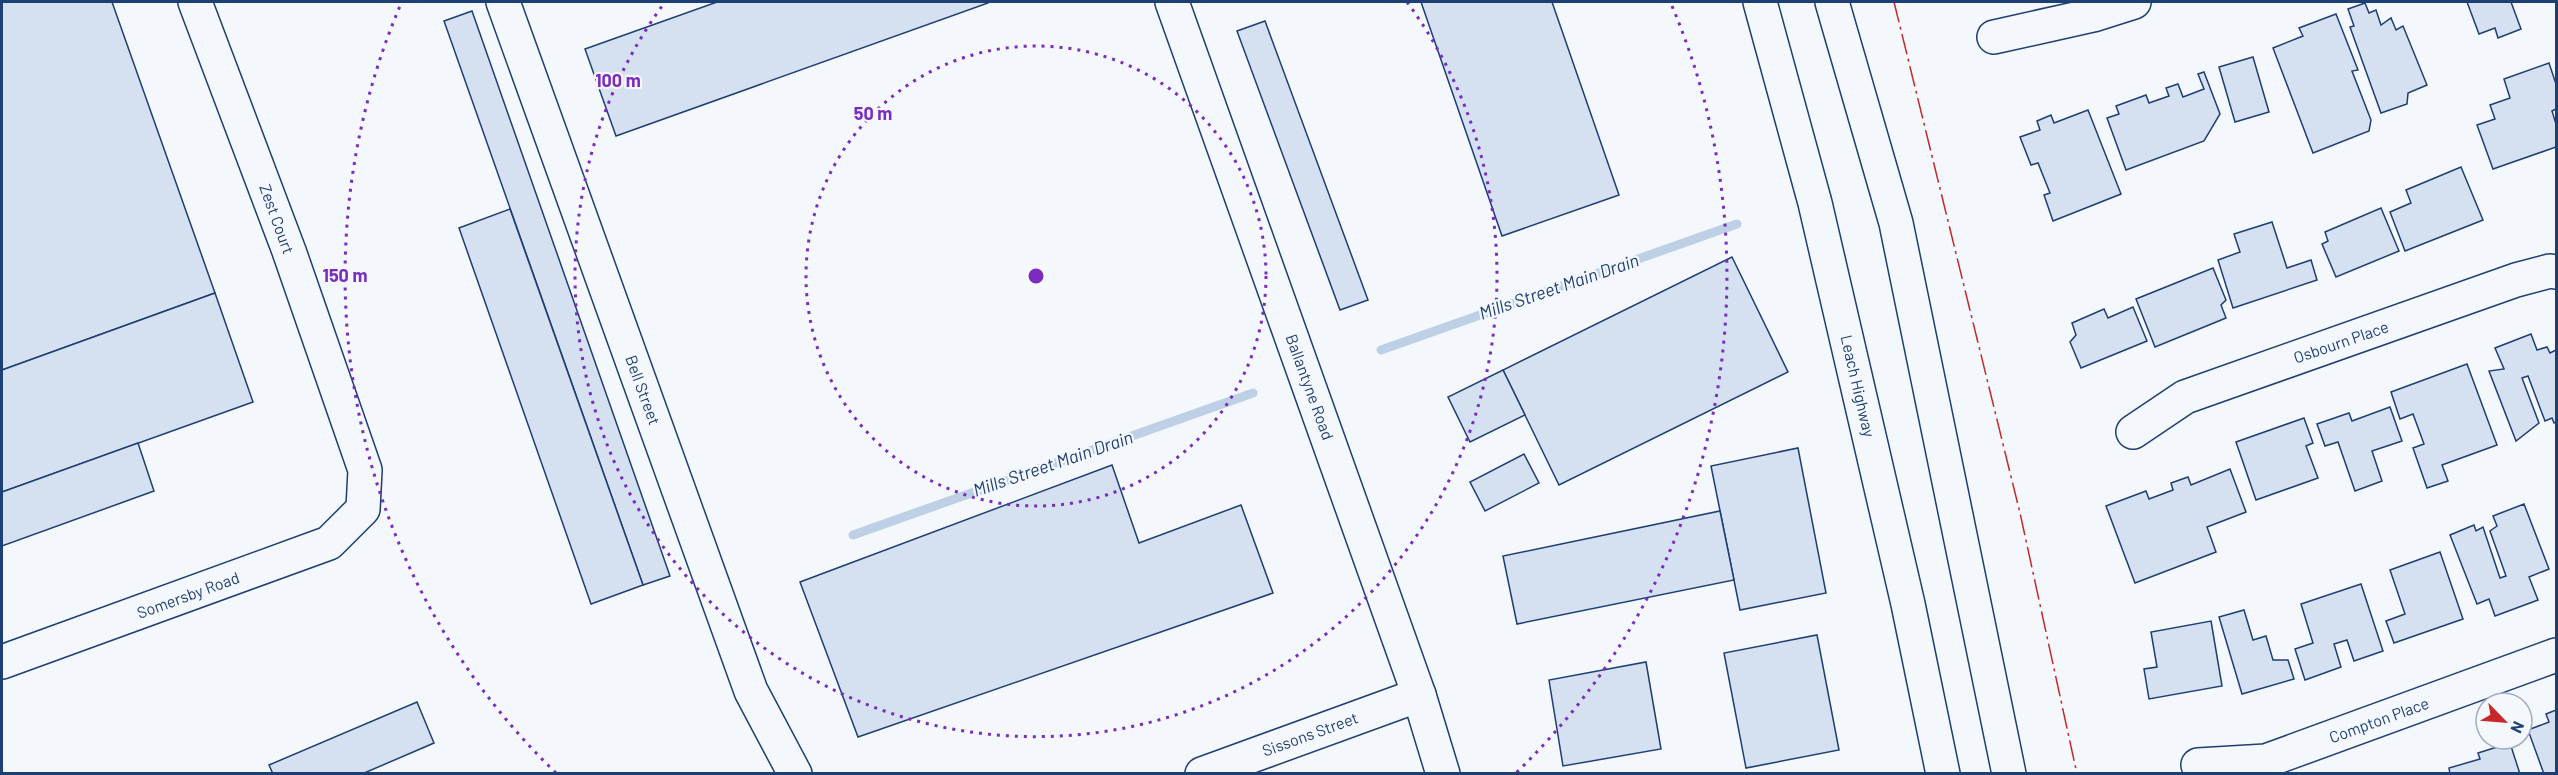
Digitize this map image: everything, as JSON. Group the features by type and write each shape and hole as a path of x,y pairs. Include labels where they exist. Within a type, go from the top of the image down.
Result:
{"main road":[{"name":"Zest Court","path":"195,2 289,251 365,470 363,509"},
{"name":"Bell Street","path":"503,2 751,691 795,774"},
{"name":"Ballantyne Road","path":"1172,2 1419,695 1443,774"},
{"name":"Leach Highway","path":"1760,2 1815,203 1908,604 1943,774"},
{"path":"1832,2 1896,223 2009,774"},
{"path":"1994,37 2093,15 2134,2"},
{"name":"Osbourn Place","path":"2133,432 2185,397 2516,280 2556,272"},
{"name":"Somersby Road","path":"2,662 329,543 363,509"},
{"name":"Compton Place","path":"2198,765 2266,760 2556,655"},
{"name":"Sissons Street","path":"1202,774 1419,695"}],"building":[{"path":"2,2 112,2 215,293 2,370"},
{"path":"717,2 988,3 616,136 585,49"},
{"path":"1421,2 1552,2 1619,195 1502,236"},
{"path":"2467,2 2511,2 2521,29 2498,38 2495,28 2479,34"},
{"path":"2365,3 2369,13 2376,10 2381,25 2391,18 2396,30 2403,26 2427,85 2408,93 2407,104 2381,113 2350,27 2354,26 2348,9"},
{"path":"472,11 670,576 643,585 444,21"},
{"path":"2336,14 2358,70 2352,71 2371,120 2369,131 2313,153 2273,48 2303,36 2299,28"},
{"path":"1265,21 1368,300 1340,310 1237,31"},
{"path":"2253,57 2269,112 2235,122 2219,67"},
{"path":"2549,63 2556,84 2556,109 2552,111 2556,124 2556,147 2493,169 2477,125 2495,119 2490,105 2510,98 2504,79"},
{"path":"2204,72 2220,114 2204,141 2126,170 2107,118 2119,114 2116,106 2146,95 2149,103 2169,96 2166,88 2178,84 2183,97 2204,89 2198,74"},
{"path":"2088,110 2121,194 2053,221 2044,195 2050,193 2038,163 2031,165 2020,137 2040,130 2037,121 2051,115 2054,123"},
{"path":"2461,167 2483,220 2405,251 2390,212 2411,203 2406,190"},
{"path":"2381,208 2399,251 2336,277 2322,244 2328,241 2325,232"},
{"path":"510,209 643,585 591,604 459,228"},
{"path":"2272,222 2287,268 2311,260 2317,280 2233,308 2218,260 2240,252 2234,234"},
{"path":"1732,257 1788,372 1559,485 1503,370"},
{"path":"2213,268 2226,300 2221,305 2226,318 2155,347 2136,299"},
{"path":"215,293 253,402 2,492 2,370"},
{"path":"2133,307 2147,341 2081,368 2070,342 2076,335 2072,323 2104,309 2108,318"},
{"path":"2531,334 2537,350 2547,347 2550,353 2556,350 2556,422 2554,423 2552,418 2545,421 2528,376 2522,378 2539,423 2516,441 2489,371 2504,369 2495,348"},
{"path":"2467,364 2497,445 2442,465 2448,481 2427,488 2413,448 2424,444 2413,414 2400,419 2391,392"},
{"path":"1503,370 1525,415 1470,442 1448,397"},
{"path":"2390,407 2402,441 2372,451 2382,481 2355,491 2338,442 2325,446 2317,424 2349,413 2352,421"},
{"path":"2304,418 2313,443 2306,446 2318,478 2256,500 2236,442"},
{"path":"138,443 154,491 2,546 2,492"},
{"path":"1798,448 1826,593 1740,610 1711,466"},
{"path":"1524,454 1539,483 1485,511 1470,482"},
{"path":"1112,465 1139,543 1241,505 1273,593 858,737 800,582"},
{"path":"2230,469 2246,512 2207,527 2216,552 2135,583 2106,506 2146,491 2149,499 2173,490 2171,483 2188,477 2191,485"},
{"path":"2524,504 2549,569 2529,577 2538,600 2495,616 2489,599 2477,604 2450,535 2474,525 2476,531 2483,527 2500,578 2506,576 2490,531 2497,526 2493,516"},
{"path":"1720,511 1734,580 1517,624 1503,556"},
{"path":"2440,552 2463,619 2394,643 2386,621 2405,614 2390,570"},
{"path":"2361,584 2383,651 2354,661 2347,640 2334,644 2341,667 2305,680 2295,649 2313,643 2301,604"},
{"path":"2244,610 2253,640 2266,636 2273,660 2288,660 2294,679 2242,694 2219,617"},
{"path":"2211,621 2222,686 2149,699 2144,669 2157,667 2151,632"},
{"path":"1817,635 1839,750 1746,768 1724,653"},
{"path":"1646,662 1661,749 1563,766 1549,680"},
{"path":"417,702 434,743 362,774 273,774 269,765"},
{"path":"2556,710 2556,774 2544,774 2534,746 2534,728 2549,722 2546,714"},
{"path":"2513,751 2520,774 2450,774 2449,768 2480,759 2478,753"}],"waterway":[{"name":"Mills Street Main Drain","path":"1381,350 1737,224"},
{"name":"Mills Street Main Drain","path":"853,535 1253,393"}],"power":[{"path":"1894,2 2020,513 2077,774"}]}
